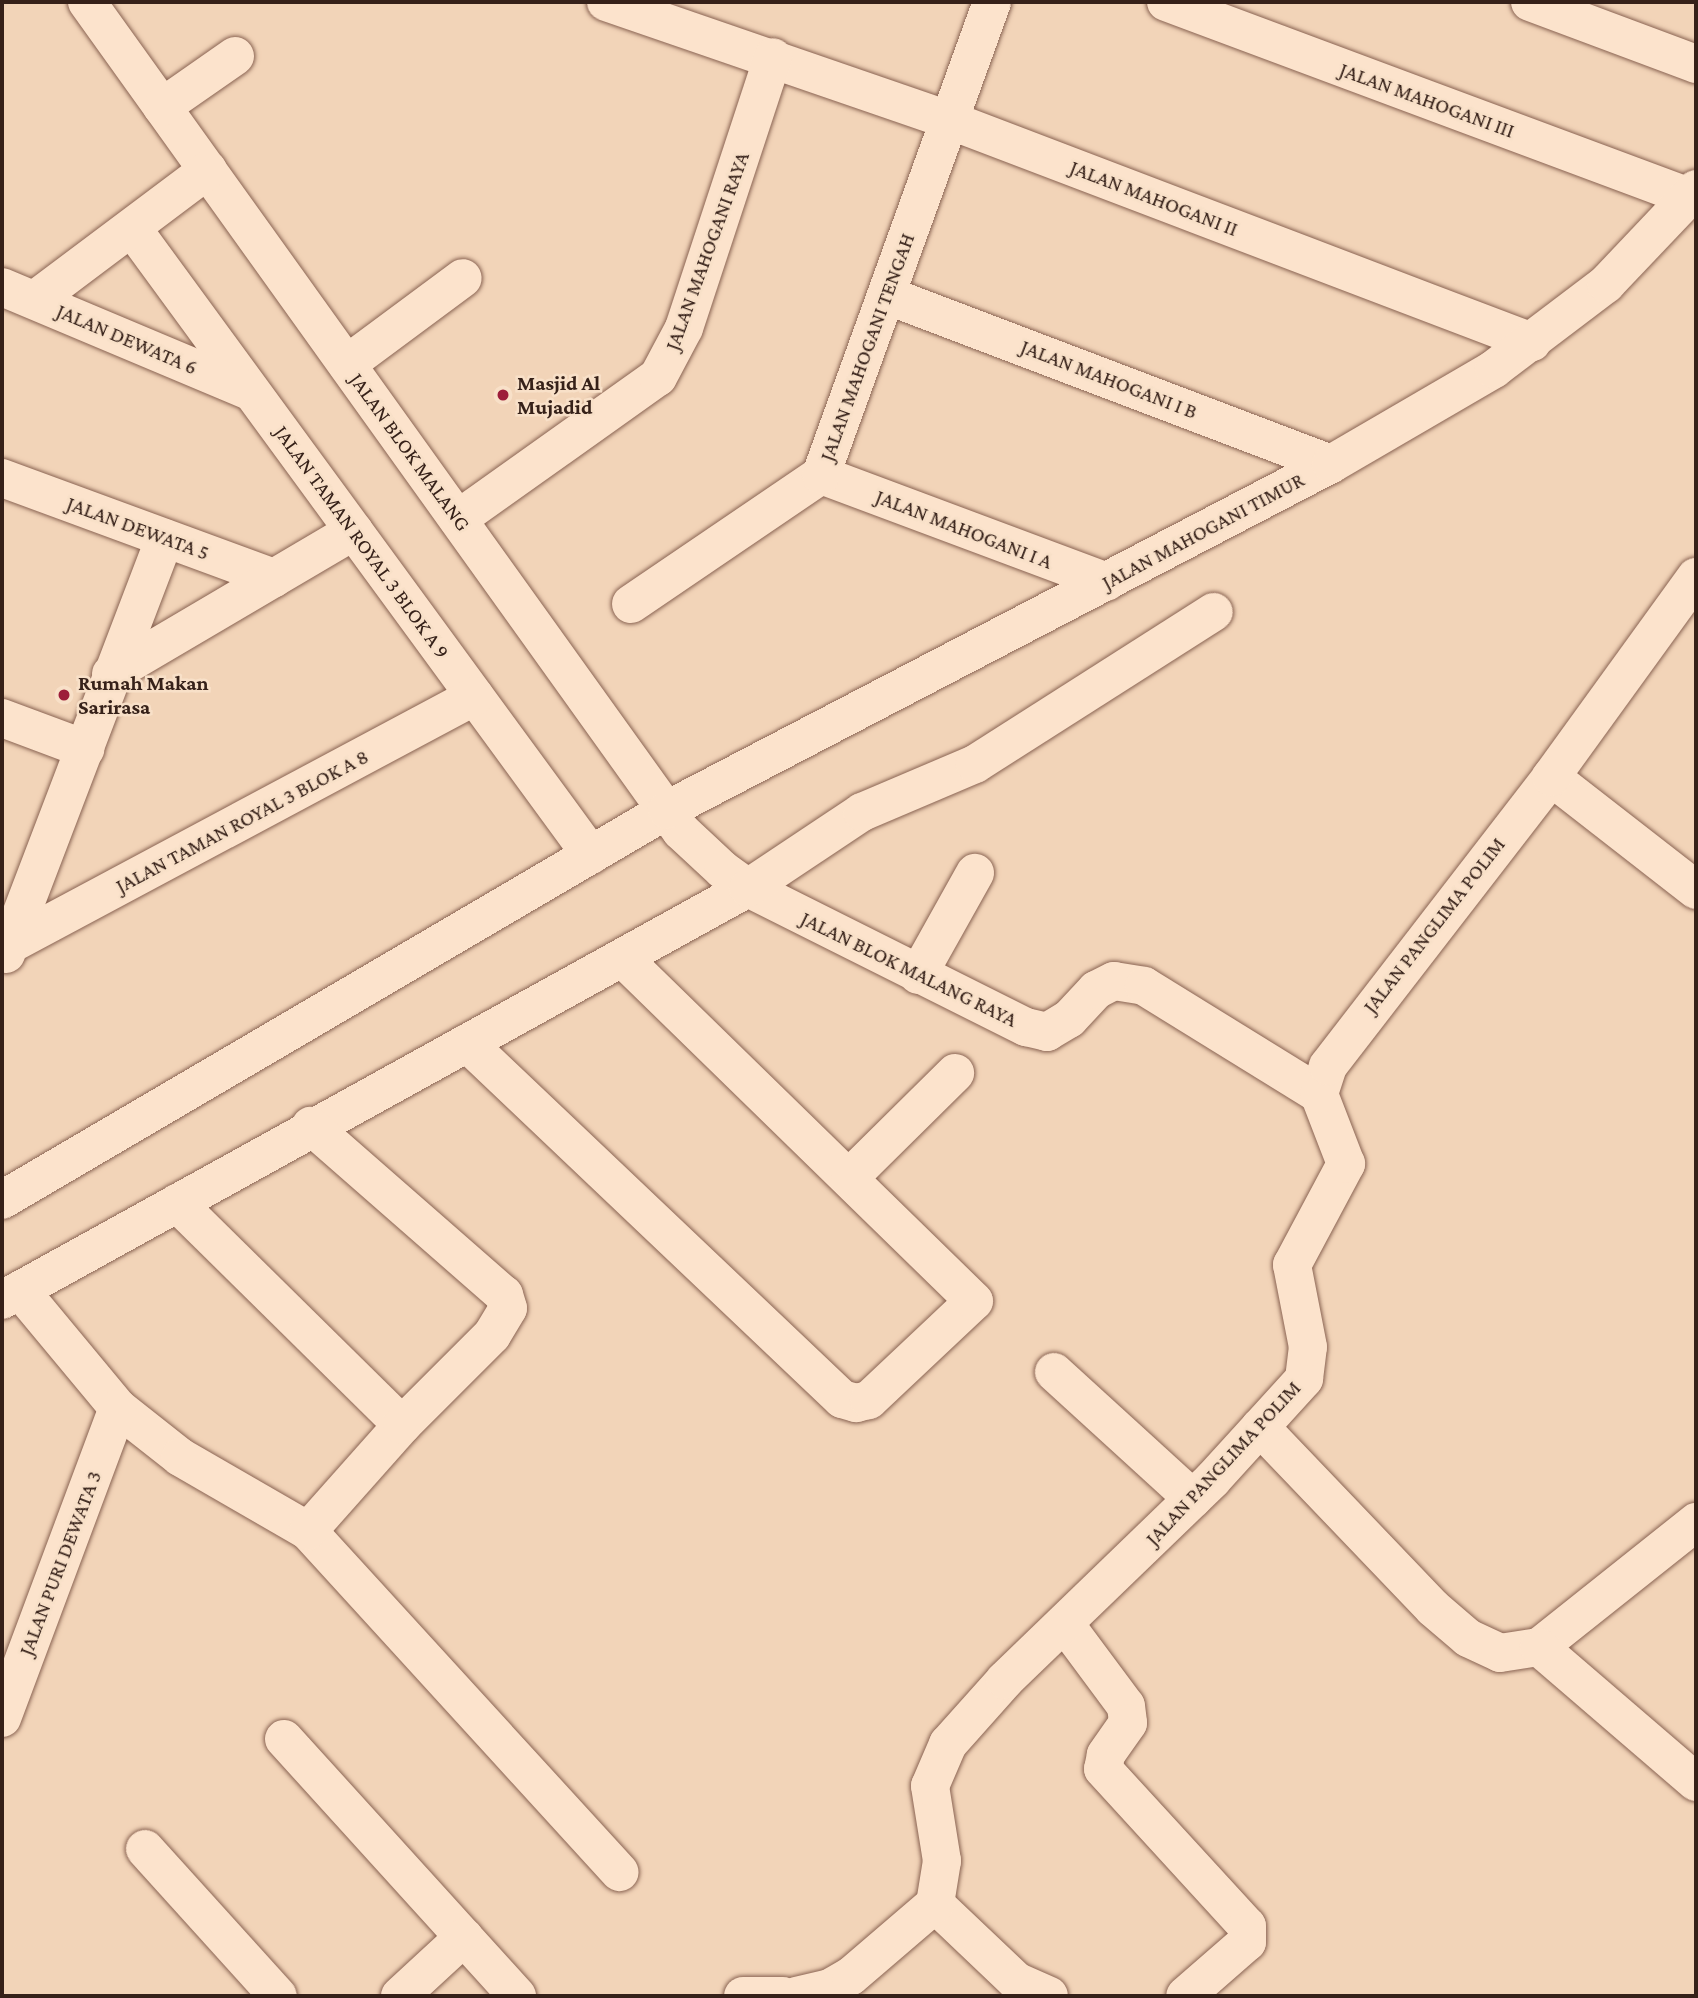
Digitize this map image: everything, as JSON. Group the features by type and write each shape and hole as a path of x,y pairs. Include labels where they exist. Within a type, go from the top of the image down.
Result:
{"street":[{"name":"JALAN BLOK MALANG","path":"87,2 674,820 736,879"},
{"path":"606,2 774,58"},
{"name":"JALAN MAHOGANI TENGAH","path":"631,604 821,475 992,2"},
{"name":"JALAN MAHOGANI III","path":"1166,2 1693,193"},
{"path":"1530,2 1696,64"},
{"path":"162,107 236,56"},
{"name":"JALAN MAHOGANI II","path":"774,58 949,120 1532,342"},
{"name":"JALAN MAHOGANI RAYA","path":"458,519 658,377 684,328 774,58"},
{"path":"19,293 132,228 208,170"},
{"name":"JALAN MAHOGANI TIMUR","path":"2,1200 591,855 674,820 1107,582 1331,464 1532,342 1606,284 1693,193"},
{"name":"JALAN TAMAN ROYAL 3 BLOK A 9","path":"132,228 591,855"},
{"path":"347,364 463,278"},
{"name":"JALAN DEWATA 6","path":"19,293 252,392"},
{"name":"JALAN MAHOGANI I B","path":"886,295 1331,464"},
{"name":"JALAN MAHOGANI I A","path":"821,475 1107,582"},
{"name":"JALAN DEWATA 5","path":"2,478 274,578"},
{"path":"111,674 354,531"},
{"path":"6,956 111,674 165,538"},
{"name":"JALAN PANGLIMA POLIM","path":"935,1904 943,1875 930,1786 934,1768 948,1744 1005,1680 1193,1499 1304,1379 1309,1364 1292,1265 1346,1164 1319,1094 1340,1047 1551,777 1696,577"},
{"path":"619,1872 308,1531 180,1457 118,1408 11,1295 311,1126 622,958 736,879 862,812 975,764 1214,612"},
{"name":"JALAN TAMAN ROYAL 3 BLOK A 8","path":"6,956 475,696"},
{"path":"2,718 85,749"},
{"path":"1551,777 1696,890"},
{"path":"918,975 975,873"},
{"name":"JALAN BLOK MALANG RAYA","path":"736,879 990,1012 1047,1032 1069,1019 1096,990 1114,981 1144,986 1319,1094"},
{"path":"467,1042 842,1399 856,1403 869,1400 974,1301 850,1177 622,958"},
{"path":"850,1177 955,1073"},
{"path":"308,1531 402,1425 504,1321 508,1308 504,1295 311,1126"},
{"path":"177,1203 402,1425"},
{"path":"1054,1372 1193,1499"},
{"name":"JALAN PURI DEWATA 3","path":"2,1718 118,1408"},
{"path":"1260,1427 1433,1608 1468,1638 1500,1653 1539,1647 1691,1537"},
{"path":"1065,1624 1126,1706 1128,1723 1106,1755 1103,1769 1247,1926 1247,1942 1185,1996"},
{"path":"1539,1647 1696,1782"},
{"path":"284,1739 517,1996"},
{"path":"145,1849 278,1996"},
{"path":"796,1996 820,1992 851,1976 935,1904 1016,1982 1049,1996"},
{"path":"400,1996 464,1937"},
{"path":"743,1996 783,1996"}],"place":[{"name":"Masjid Al Mujadid","path":"503,395"},
{"name":"Rumah Makan Sarirasa","path":"64,695"}]}
